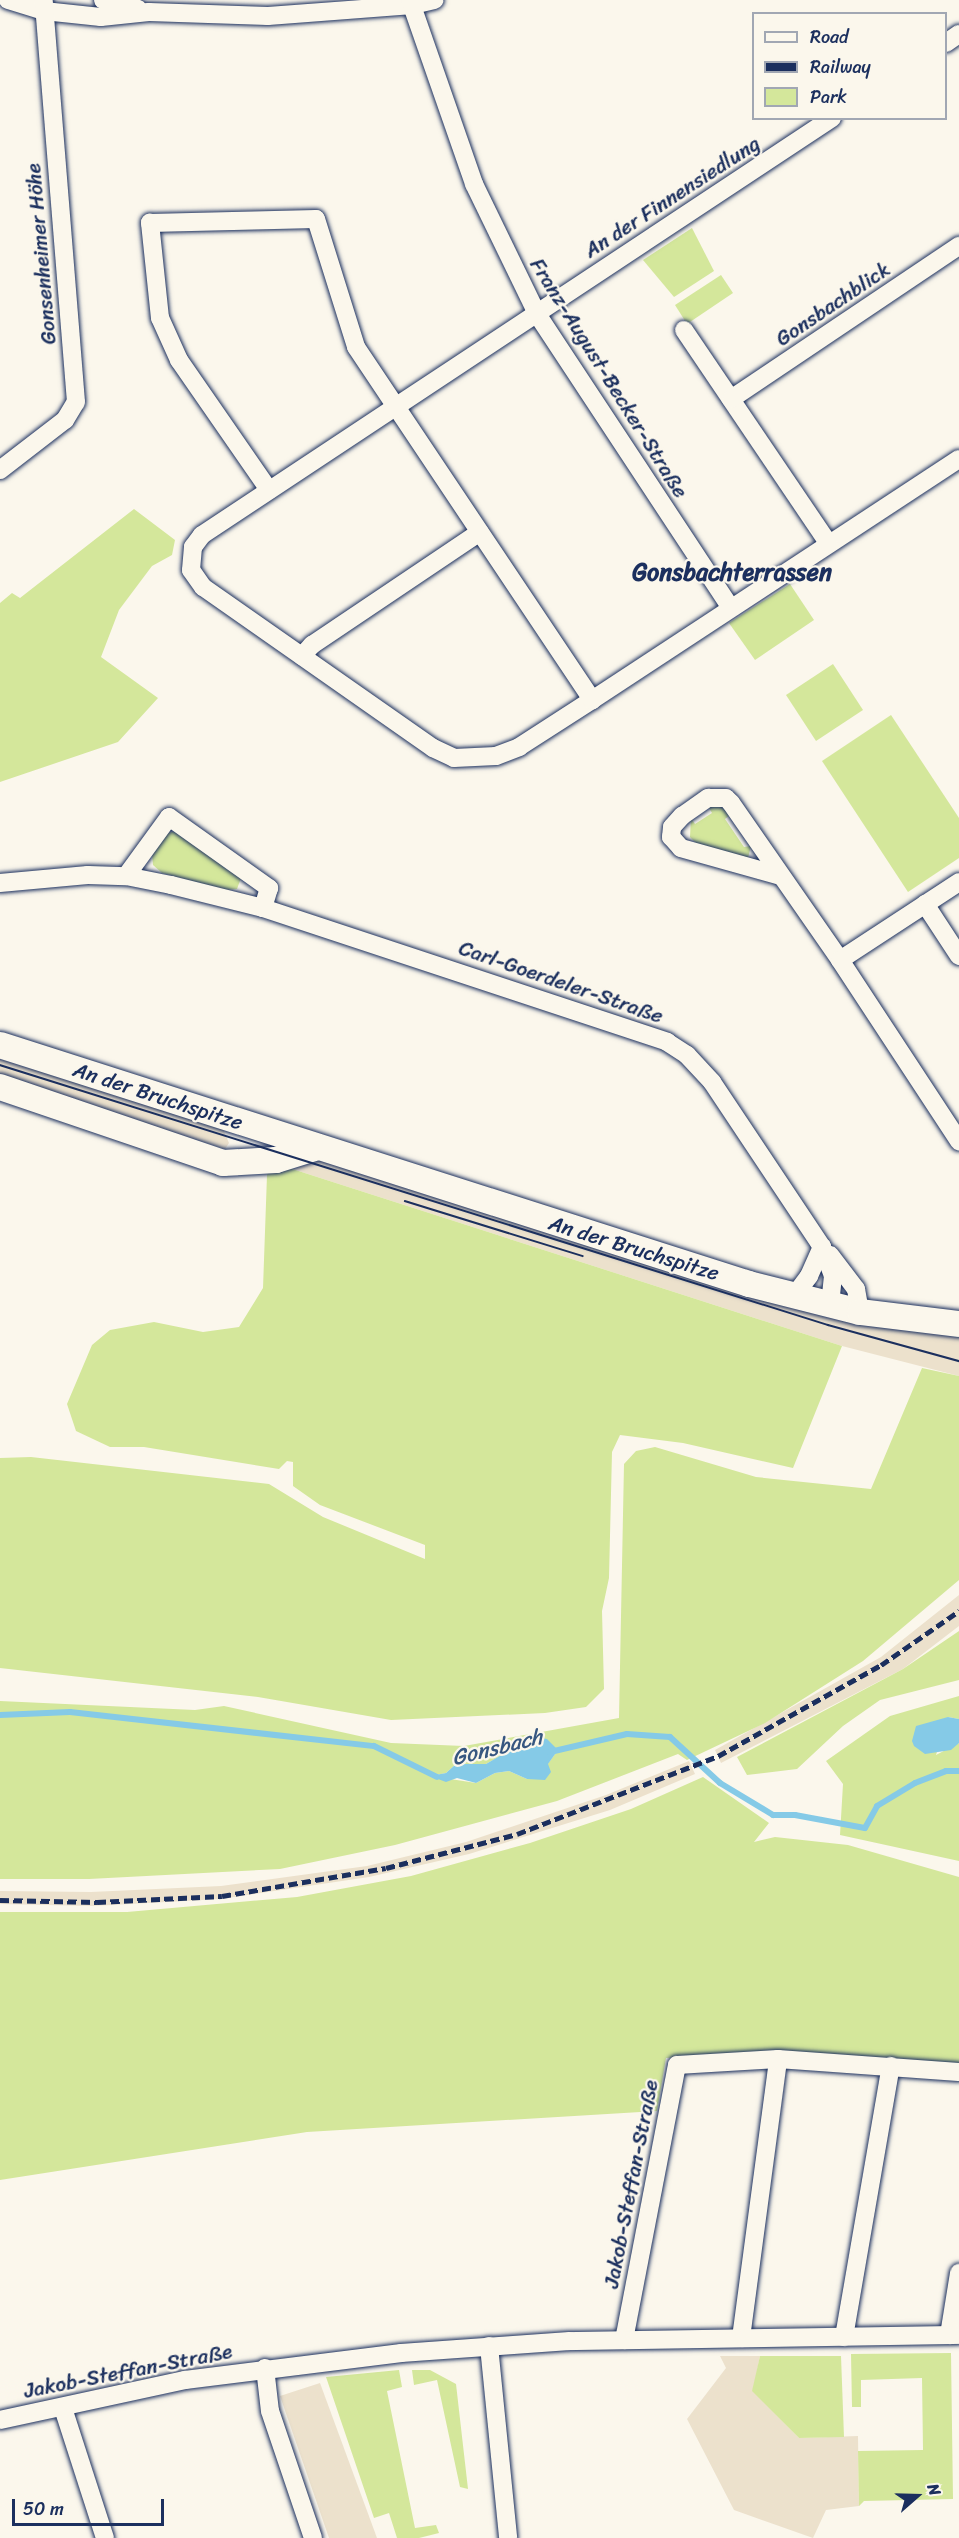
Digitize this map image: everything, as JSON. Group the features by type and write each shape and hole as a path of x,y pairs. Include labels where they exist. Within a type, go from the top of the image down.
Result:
{"main road":[{"name":"An der Bruchspitze","path":"0,1045 315,1148 794,1296 860,1312 959,1324"},
{"name":"An der Bruchspitze","path":"0,1087 223,1163 276,1160 315,1148"},
{"path":"223,1163 235,1153 240,1140 229,1120"}],"street":[{"path":"103,0 149,12"},
{"path":"18,1 101,17 149,12 268,16 434,0"},
{"name":"Franz-August-Becker-Straße","path":"412,3 450,125 474,184 537,314 731,608"},
{"name":"Gonsenheimer Höhe","path":"0,470 65,420 76,402 44,6"},
{"name":"An der Finnensiedlung","path":"302,656 203,587 191,570 194,547 202,535 395,404 537,314 829,120"},
{"path":"268,490 179,360 160,318 150,223 316,219 356,347 592,700"},
{"name":"Gonsbachblick","path":"731,399 959,246"},
{"path":"684,330 829,544"},
{"path":"480,532 312,645 302,656 433,748 454,758 476,759 512,750 959,459"},
{"path":"781,876 681,848 671,837 672,828 682,816 708,798 721,795 731,803 840,960 959,1141"},
{"path":"126,876 170,817 268,888 263,908"},
{"name":"Carl-Goerdeler-Straße","path":"0,883 50,876 126,876 263,908 667,1042 687,1055 712,1082 822,1247 856,1289 860,1312"},
{"path":"840,960 959,882"},
{"path":"925,904 959,956"},
{"path":"794,1296 809,1276 822,1247"},
{"name":"Carl-Goerdeler-Straße","path":"822,1247 833,1276 830,1304"},
{"path":"741,2338 778,2059"},
{"name":"Jakob-Steffan-Straße","path":"624,2340 677,2065 778,2059 959,2072"},
{"path":"844,2337 891,2066"},
{"name":"Jakob-Steffan-Straße","path":"0,2420 185,2380 265,2368 489,2346 624,2340 954,2335 959,2273"},
{"path":"489,2346 508,2538"},
{"path":"265,2368 270,2411 313,2538"},
{"path":"63,2408 105,2538"}],"shaded area":[{"path":"0,1059 223,1129 229,1143 225,1149 0,1078"},
{"path":"316,1159 826,1316 887,1328 959,1335 959,1376 842,1346 283,1166"},
{"path":"959,1595 959,1626 903,1669 721,1763 715,1750 881,1657"},
{"path":"689,1761 695,1774 610,1810 469,1854 369,1877 221,1899 93,1906 0,1904 0,1891 91,1892 221,1886 367,1866 466,1842 606,1795"},
{"path":"720,2356 760,2356 753,2391 799,2438 858,2436 859,2506 826,2510 813,2538 734,2510 687,2419 726,2368"},
{"path":"320,2383 377,2538 329,2538 280,2396"}],"green space":[{"path":"692,228 714,271 674,297 643,260"},
{"path":"721,275 733,293 687,324 675,305"},
{"path":"134,509 175,540 172,555 152,566 119,610 101,657 158,698 118,742 0,782 0,603 12,593 20,598"},
{"path":"790,584 814,620 755,660 729,623"},
{"path":"833,664 863,710 816,741 786,695"},
{"path":"891,715 959,818 959,858 908,892 822,761"},
{"path":"720,805 730,815 725,819 744,847 751,846 748,858 697,844 690,837 691,818 695,824 712,813 708,806"},
{"path":"177,831 241,878 237,889 225,890 162,873 153,865 152,854 167,833"},
{"path":"283,1166 842,1346 793,1468 683,1443 620,1435 612,1452 609,1578 602,1611 604,1689 586,1707 545,1713 391,1720 258,1697 0,1668 0,1458 31,1457 269,1484 323,1517 425,1559 425,1545 320,1505 293,1486 293,1462 287,1461 279,1469 144,1447 110,1447 76,1431 67,1404 92,1345 110,1330 154,1322 203,1332 239,1327 263,1288 267,1175 269,1170"},
{"path":"922,1368 959,1376 959,1580 863,1661 765,1723 687,1760 678,1754 557,1801 395,1845 280,1869 89,1879 0,1879 0,1701 195,1710 224,1706 391,1743 464,1746 619,1718 624,1464 636,1451 655,1447 756,1477 871,1489","holes":["534,1737 558,1750 547,1765 527,1779 509,1771 495,1773 476,1783 431,1776 446,1773 456,1764 486,1764"]},
{"path":"959,1631 959,1680 880,1700 843,1726 797,1769 747,1775 737,1757 903,1669"},
{"path":"959,1696 959,1719 948,1717 936,1755 959,1743 959,1861 840,1835 843,1784 826,1761 890,1716"},
{"path":"703,1777 769,1823 754,1842 775,1837 848,1845 959,1877 959,2064 788,2053 666,2058 657,2111 307,2132 0,2180 0,1912 127,1912 297,1897 411,1876 530,1843 631,1809"},
{"path":"951,2353 953,2499 864,2501 859,2506 858,2451 923,2450 922,2378 861,2380 861,2407 852,2407 851,2354"},
{"path":"760,2356 841,2356 844,2437 799,2438 752,2391"},
{"path":"399,2370 402,2387 387,2391 415,2528 436,2525 439,2533 419,2538 397,2538 389,2513 374,2518 326,2377"},
{"path":"412,2370 430,2370 456,2384 468,2489 460,2487 437,2380 414,2385"}],"water":[{"path":"948,1717 959,1719 959,1743 951,1750 925,1754 914,1746 912,1741 916,1726"},
{"path":"534,1736 547,1739 558,1750 548,1764 551,1772 545,1780 527,1779 509,1771 495,1773 476,1783 457,1778 446,1782 430,1776 446,1773 456,1764 486,1764"}],"waterway":[{"name":"Gonsbach","path":"0,1715 70,1712 374,1746 437,1777"},
{"name":"Gonsbach","path":"550,1752 627,1734 670,1737 720,1783 773,1815 795,1815 865,1828 877,1806 915,1783 946,1771 959,1771"}],"tram line":[{"path":"0,1065 828,1325 959,1361"},
{"path":"405,1201 583,1256"}],"railway":[{"path":"0,1900 97,1902 222,1896 386,1868 517,1834 718,1756 881,1665 959,1611"}],"district":[{"name":"Gonsbachterrassen","path":"732,573"}]}
